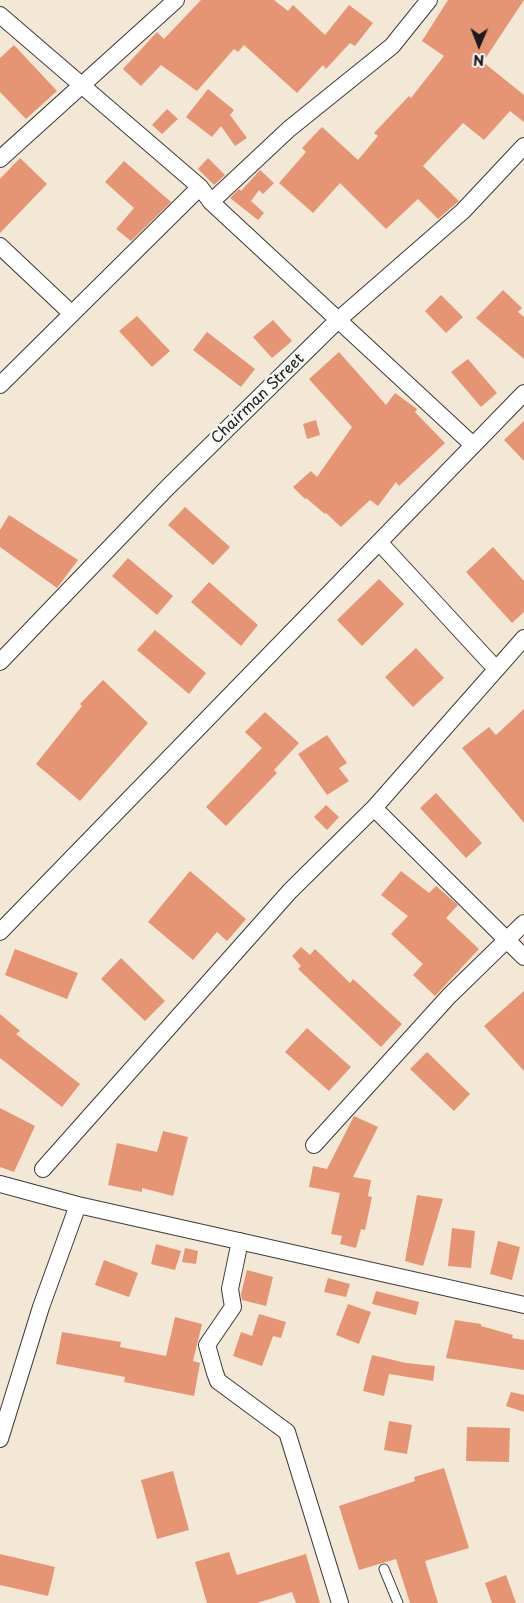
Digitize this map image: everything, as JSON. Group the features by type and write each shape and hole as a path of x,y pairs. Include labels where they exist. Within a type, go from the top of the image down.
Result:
{"street":[{"path":"0,159 176,0"},
{"path":"211,202 289,129 392,46 429,0"},
{"path":"0,14 200,187 211,202 473,445"},
{"name":"Chairman Street","path":"0,662 167,488 338,320 463,211 524,146"},
{"path":"0,385 200,187"},
{"path":"0,246 72,314"},
{"path":"0,932 524,394"},
{"path":"379,542 496,669"},
{"path":"43,1169 290,891 374,808 524,638"},
{"path":"374,808 524,958"},
{"path":"314,1145 449,996 524,923"},
{"path":"0,1184 78,1205 524,1305"},
{"path":"0,1439 41,1307 78,1205"},
{"path":"240,1241 230,1290 234,1307 207,1345 214,1373 218,1381 287,1432 340,1603"}],"lane":[{"path":"384,1569 398,1603"}],"building":[{"path":"201,0 274,0 288,11 293,5 325,35 349,5 373,23 355,46 350,43 326,69 323,65 297,93 244,45 238,52 234,49 197,91 161,65 141,86 123,69 157,32 164,39"},
{"path":"448,0 524,0 483,62 524,95 524,122 510,111 484,140 463,123 423,166 459,201 438,219 418,199 386,229 340,183 313,213 279,183 306,152 302,148 322,127 358,160 378,136 374,133 409,96 411,98 444,56 422,41"},
{"path":"14,45 57,91 26,119 0,92 0,58"},
{"path":"208,89 234,110 230,115 247,138 235,146 221,126 212,137 186,117"},
{"path":"167,109 178,119 162,134 152,125"},
{"path":"20,158 47,184 0,233 0,179"},
{"path":"208,158 225,175 214,185 198,169"},
{"path":"124,161 171,202 131,241 116,229 134,208 105,182"},
{"path":"260,170 274,183 263,194 259,190 251,201 264,213 258,220 230,198 239,189 241,191"},
{"path":"503,290 522,308 518,312 524,317 524,359 476,318"},
{"path":"441,295 463,317 446,333 425,311"},
{"path":"137,316 170,351 152,367 119,331"},
{"path":"273,320 292,341 272,358 253,337"},
{"path":"207,332 255,369 241,387 193,350"},
{"path":"339,352 386,405 395,393 417,409 415,412 445,443 399,486 396,482 378,506 370,500 341,527 326,513 305,499 293,487 311,471 317,477 352,427 309,379"},
{"path":"468,359 497,393 481,407 451,372"},
{"path":"316,420 320,435 307,439 303,424"},
{"path":"524,421 524,461 504,440"},
{"path":"185,507 230,547 213,565 168,525"},
{"path":"9,515 78,560 57,588 0,547 0,530"},
{"path":"493,547 524,581 524,612 512,623 466,572"},
{"path":"128,558 173,596 157,615 112,576"},
{"path":"379,579 404,604 362,646 337,620"},
{"path":"209,582 258,625 241,646 191,602"},
{"path":"155,630 206,673 189,694 137,650"},
{"path":"416,648 444,678 413,707 385,677"},
{"path":"103,680 148,723 80,801 36,764 82,706 80,704"},
{"path":"524,709 524,823 462,748 489,727 496,735"},
{"path":"265,712 299,743 274,770 277,773 226,826 206,807 262,748 245,732"},
{"path":"327,735 347,763 339,768 349,781 327,795 298,754"},
{"path":"436,793 482,843 466,858 420,808"},
{"path":"326,805 339,817 327,830 314,817"},
{"path":"190,871 246,919 227,941 217,932 193,960 148,922"},
{"path":"401,871 429,893 436,886 458,905 446,918 479,949 435,996 413,975 423,964 391,934 408,916 381,895"},
{"path":"301,947 310,955 315,949 350,983 353,979 402,1024 381,1047 298,969 301,966 292,956"},
{"path":"15,949 78,973 67,999 5,975"},
{"path":"121,958 165,1001 145,1021 101,979"},
{"path":"524,991 524,1071 484,1026"},
{"path":"0,1014 20,1031 16,1034 80,1084 62,1107 0,1058"},
{"path":"307,1028 351,1067 329,1091 285,1052"},
{"path":"427,1052 470,1094 454,1111 410,1069"},
{"path":"0,1108 35,1126 14,1172 0,1167"},
{"path":"354,1116 378,1127 353,1177 371,1180 368,1196 372,1197 365,1230 361,1229 356,1248 340,1244 342,1236 331,1234 340,1193 309,1187 313,1166 327,1169"},
{"path":"163,1131 188,1137 173,1196 142,1188 142,1192 108,1185 117,1143 157,1152"},
{"path":"417,1195 443,1199 423,1266 405,1261"},
{"path":"452,1228 475,1231 471,1268 448,1266"},
{"path":"498,1241 520,1247 512,1280 490,1274"},
{"path":"156,1244 181,1251 175,1270 151,1264"},
{"path":"185,1248 198,1251 196,1264 182,1262"},
{"path":"104,1260 138,1273 129,1297 95,1285"},
{"path":"247,1270 273,1277 266,1306 242,1300 241,1294"},
{"path":"328,1278 350,1284 346,1297 324,1292"},
{"path":"376,1291 419,1302 416,1315 372,1304"},
{"path":"348,1304 371,1312 359,1344 336,1335"},
{"path":"259,1314 286,1322 281,1338 273,1336 262,1366 233,1356 241,1332 252,1336"},
{"path":"175,1317 202,1324 193,1361 200,1363 194,1396 124,1382 125,1377 56,1364 62,1332 121,1342 120,1347 166,1356"},
{"path":"455,1320 481,1324 481,1326 513,1335 512,1338 524,1340 524,1370 446,1358"},
{"path":"372,1355 406,1363 435,1366 433,1381 389,1374 384,1396 363,1391"},
{"path":"511,1392 524,1395 524,1412 506,1406"},
{"path":"389,1421 412,1425 407,1454 384,1450"},
{"path":"467,1427 510,1428 509,1462 466,1461"},
{"path":"444,1468 469,1548 425,1561 438,1603 410,1603 396,1559 359,1570 339,1506 415,1481 414,1477"},
{"path":"173,1471 189,1530 157,1539 141,1480"},
{"path":"229,1552 237,1575 306,1554 320,1603 296,1603 292,1592 257,1603 207,1603 195,1562"},
{"path":"0,1554 55,1567 48,1596 0,1585"},
{"path":"506,1575 516,1603 492,1603 485,1583"}]}
